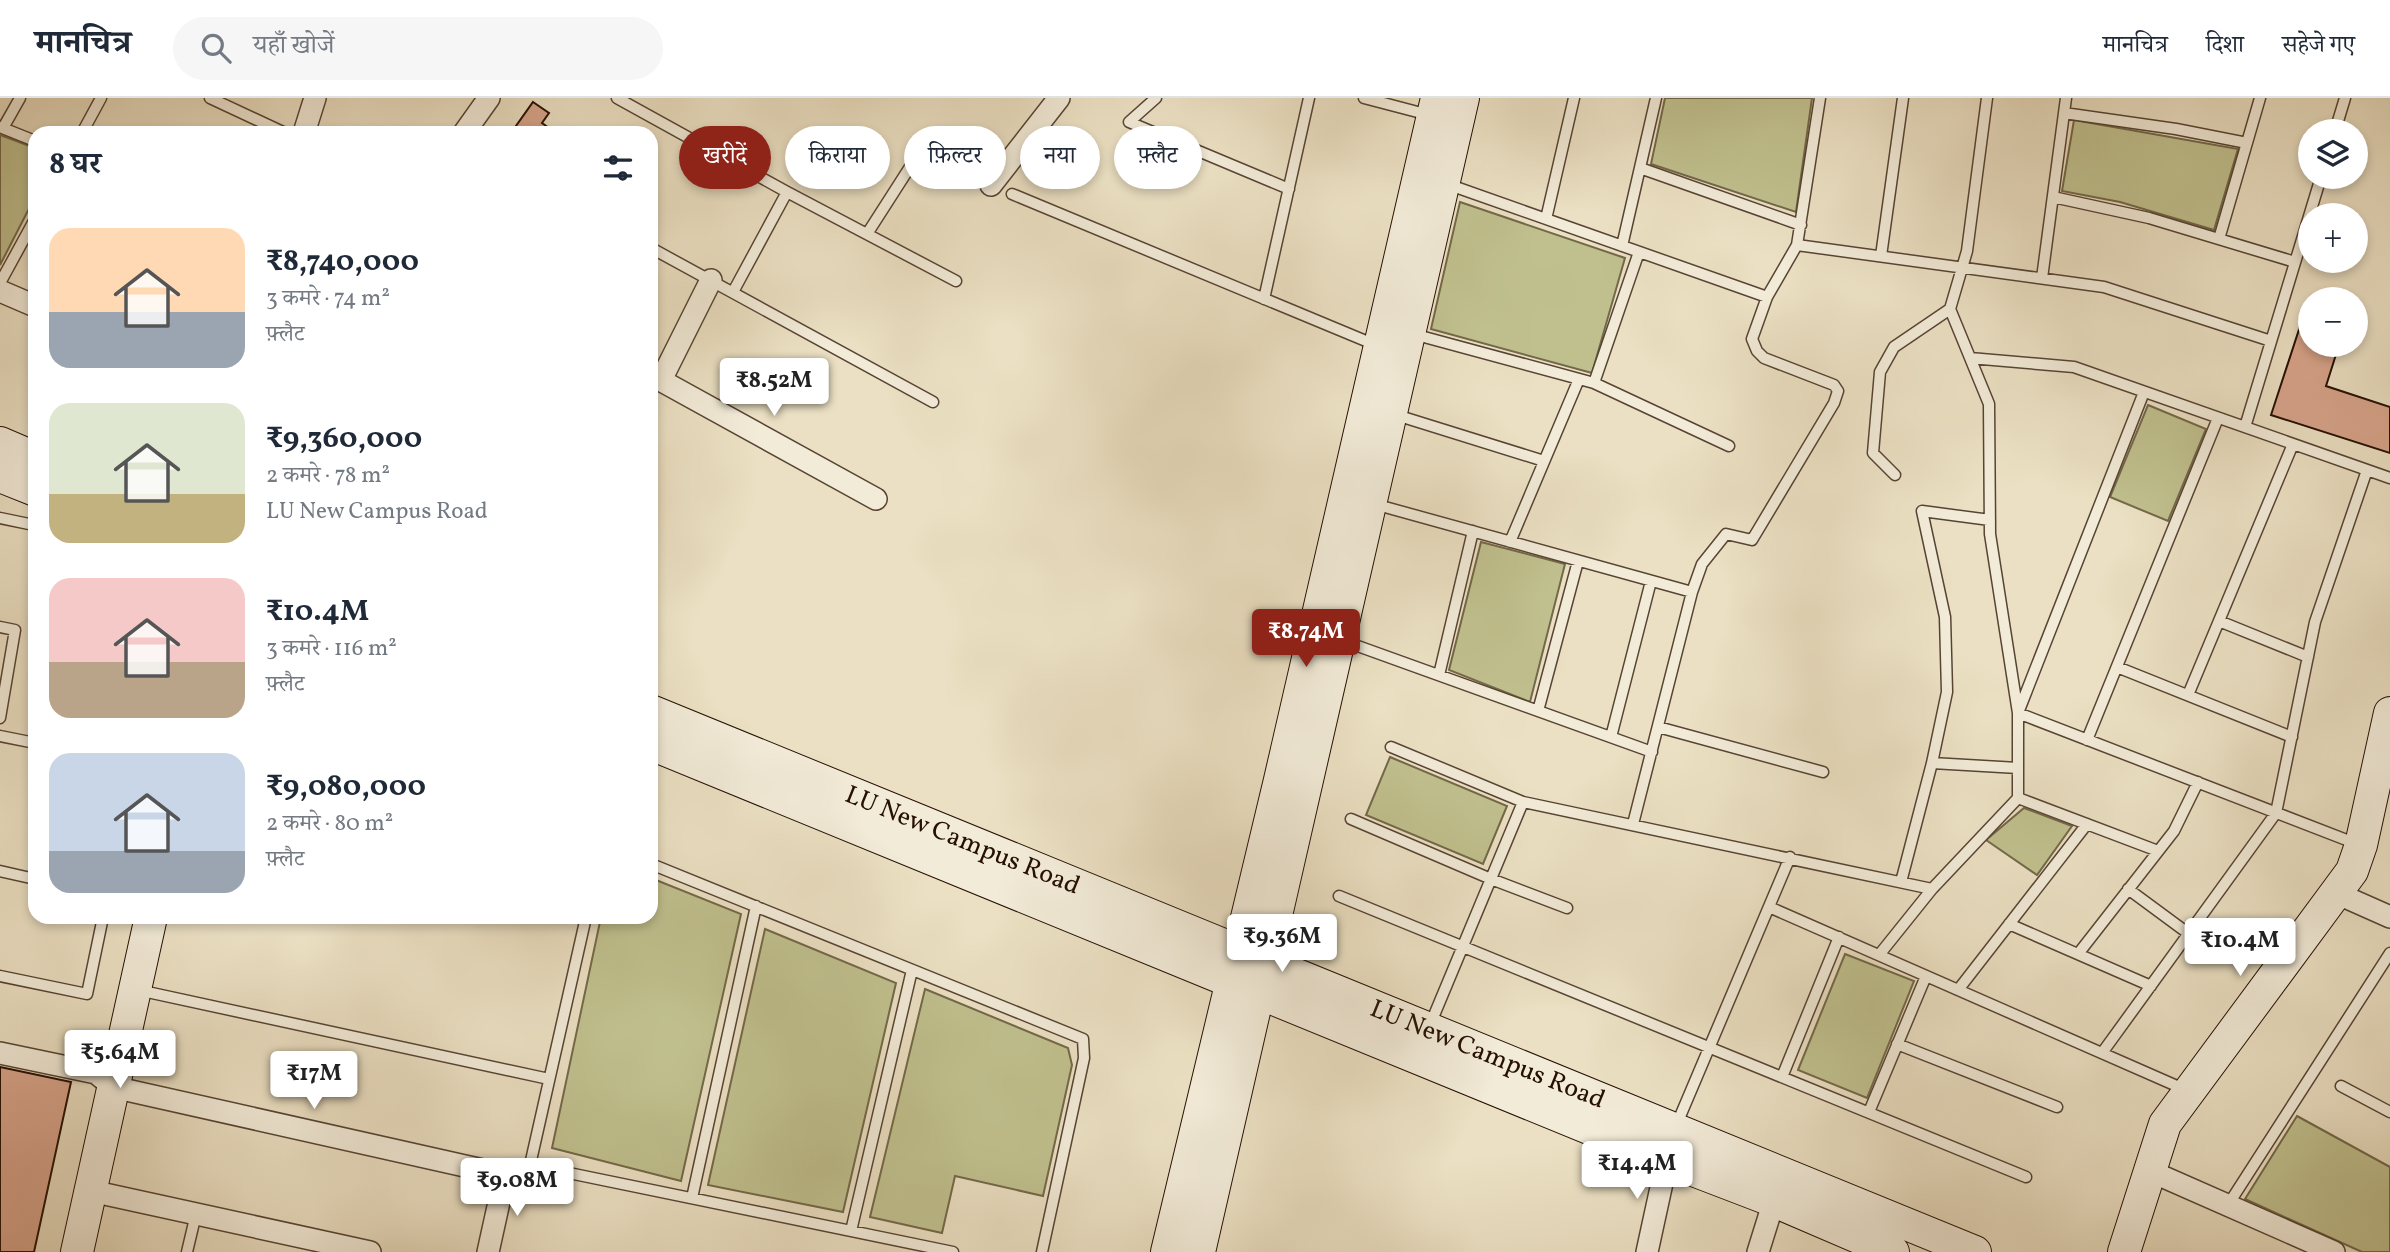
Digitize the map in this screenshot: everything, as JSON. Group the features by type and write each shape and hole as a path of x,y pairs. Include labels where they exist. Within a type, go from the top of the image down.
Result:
{"street":[{"path":"306,126 315,98"},
{"path":"469,126 489,98"},
{"path":"1006,166 1059,98"},
{"path":"1167,1252 1245,987 1327,635 1387,396 1410,333 1463,98"},
{"path":"1327,635 1371,503 1387,396 1381,347 1435,107"},
{"path":"658,374 711,280"},
{"path":"0,291 28,303"},
{"path":"658,379 876,499"},
{"path":"0,443 28,455"},
{"path":"0,476 28,487"},
{"path":"2124,1252 2165,1124 2352,871 2361,845 2390,713"},
{"name":"LU New Campus Road","path":"658,714 1252,957 1422,1043 1667,1160 1779,1187 1975,1252"},
{"name":"LU New Campus Road","path":"658,747 1245,987 1675,1128 1779,1187 1854,1240 1894,1252"},
{"path":"2336,892 2390,917"},
{"path":"77,1252 91,1191 129,924"},
{"path":"58,1252 105,1080 135,989 149,924"},
{"path":"1199,1252 1245,987"},
{"path":"0,1053 505,1175 488,1252"},
{"path":"1647,1252 1667,1160"},
{"path":"2150,1171 2334,1252"},
{"path":"1758,1252 1779,1187"},
{"path":"91,1191 370,1252"}],"lane":[{"path":"20,98 2,127 28,138"},
{"path":"86,126 101,98"},
{"path":"210,98 270,126"},
{"path":"617,98 956,281"},
{"path":"1156,98 1129,122 1289,189"},
{"path":"1264,299 1310,98"},
{"path":"1364,98 1435,107"},
{"path":"1546,219 1574,98"},
{"path":"1622,246 1656,98"},
{"path":"1633,824 1692,592 1702,564 1726,534 1752,540 1834,403 1838,391 1834,385 1764,358 1752,340 1767,297 1797,245 1820,98"},
{"path":"1881,256 1903,98"},
{"path":"1879,955 1932,889 2018,798 2018,713 1990,534 1989,404 1950,309 1967,251 1987,98"},
{"path":"2042,278 2066,98"},
{"path":"2219,239 2260,98"},
{"path":"2339,119 2345,98"},
{"path":"2064,113 2176,129 2247,143"},
{"path":"1640,168 1801,225"},
{"path":"867,234 904,176"},
{"path":"1444,183 1767,297"},
{"path":"2245,427 2317,189"},
{"path":"733,292 787,192"},
{"path":"1012,194 1381,347"},
{"path":"2053,197 2149,218 2295,262"},
{"path":"0,282 28,232"},
{"path":"1797,245 2104,287 2271,341"},
{"path":"658,252 933,402"},
{"path":"1594,383 1639,252"},
{"path":"1895,474 1873,453 1880,372 1894,347 1950,309"},
{"path":"1410,333 1594,383 1729,446"},
{"path":"1970,358 2074,367 2390,478"},
{"path":"1510,542 1579,379"},
{"path":"2018,713 2144,392"},
{"path":"1387,396 1544,461"},
{"path":"2087,740 2218,418"},
{"path":"2188,695 2293,444"},
{"path":"2102,1053 2276,813 2315,622 2367,470"},
{"path":"1371,503 1692,592"},
{"path":"1901,882 1932,763 1947,692 1945,617 1922,512 1990,520"},
{"path":"0,518 28,524"},
{"path":"1439,675 1473,531"},
{"path":"1538,711 1578,561"},
{"path":"1611,737 1651,580"},
{"path":"2219,621 2308,657"},
{"path":"0,627 15,630 0,718"},
{"path":"1327,635 1652,752"},
{"path":"2116,667 2292,737"},
{"path":"2018,713 2361,845"},
{"path":"1658,727 1823,772"},
{"path":"0,736 28,742"},
{"path":"1391,747 1523,802 1932,889"},
{"path":"1932,763 2018,768"},
{"path":"2078,954 2174,831 2198,782"},
{"path":"2018,798 2158,851"},
{"path":"1422,1043 1523,802"},
{"path":"1351,819 1491,879 1567,908"},
{"path":"1958,990 2087,824"},
{"path":"1675,1128 1790,857"},
{"path":"658,867 1083,1040 1084,1058 1042,1252"},
{"path":"0,871 28,877"},
{"path":"2129,889 2189,934"},
{"path":"1339,896 2026,1177"},
{"path":"691,1198 756,906"},
{"path":"1769,907 2189,1091"},
{"path":"0,976 87,994 102,924"},
{"path":"584,924 530,1165 953,1252"},
{"path":"2009,924 2151,986"},
{"path":"1782,1077 1839,937"},
{"path":"2228,1205 2390,953"},
{"path":"851,1231 912,970"},
{"path":"1869,1112 1926,976"},
{"path":"135,989 549,1079"},
{"path":"1897,1044 2057,1107"},
{"path":"2341,1086 2390,1112"},
{"path":"187,1252 196,1214"}],"green space":[{"path":"1665,98 1812,98 1796,212 1651,164"},
{"path":"2074,120 2238,149 2214,230 2120,202 2062,191"},
{"path":"0,135 28,145 28,211 0,265"},
{"path":"1460,202 1625,258 1592,373 1431,329"},
{"path":"2148,405 2206,429 2168,521 2110,497"},
{"path":"1481,542 1565,564 1530,702 1449,670"},
{"path":"1390,757 1507,806 1483,864 1366,815"},
{"path":"2024,808 2072,826 2037,875 1986,840"},
{"path":"658,881 741,914 681,1181 552,1148 600,924 658,924"},
{"path":"765,929 896,983 843,1212 708,1185"},
{"path":"1845,954 1914,981 1867,1098 1798,1070"},
{"path":"925,989 1068,1048 1072,1065 1043,1196 955,1176 942,1233 870,1217"},
{"path":"2297,1116 2390,1167 2390,1252 2362,1252 2245,1199"}],"building":[{"path":"533,102 549,113 542,123 546,126 516,126"},
{"path":"2298,332 2298,357 2335,357 2326,386 2390,407 2390,453 2271,415"},
{"path":"0,1067 71,1082 34,1252 0,1252"}]}
